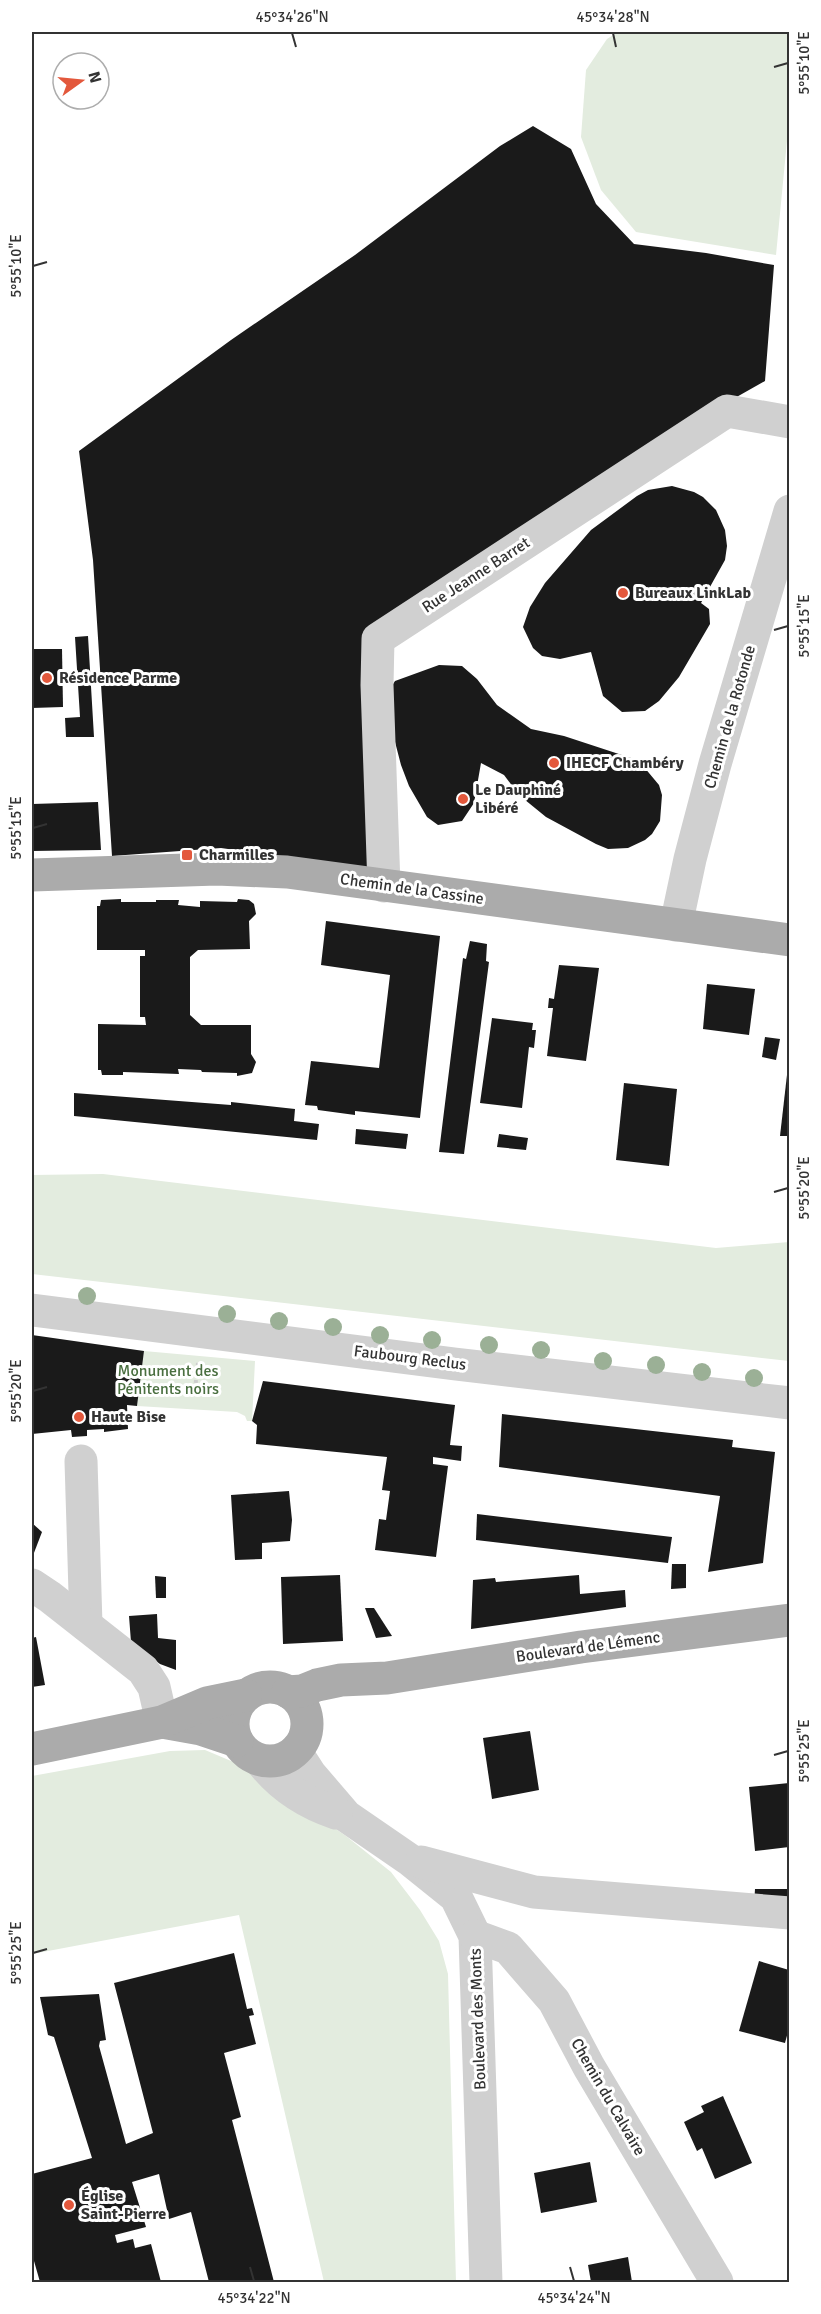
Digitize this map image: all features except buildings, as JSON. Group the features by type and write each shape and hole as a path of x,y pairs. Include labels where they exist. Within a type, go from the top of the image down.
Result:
{"main road":[{"name":"Chemin de la Cassine","path":"32,875 239,870 286,872 789,940"},
{"name":"Boulevard de Lémenc","path":"288,1692 302,1691 341,1680 387,1678 581,1647 789,1620"},
{"name":"Boulevard de Lémenc","path":"302,1736 345,1696 387,1678"},
{"path":"32,1749 162,1722 207,1702 246,1695 259,1689 273,1687 288,1692 304,1710 302,1736 287,1757 274,1761 201,1728 162,1722"},
{"path":"246,1695 236,1709 233,1725 249,1751"}],"street":[{"name":"Rue Jeanne Barret","path":"384,886 376,685 378,639 727,411 789,422"},
{"name":"Chemin de la Rotonde","path":"676,925 715,764 789,511"},
{"name":"Faubourg Reclus","path":"32,1310 455,1364 789,1403"},
{"path":"81,1461 86,1625"},
{"path":"32,1585 143,1670 154,1687 162,1722"},
{"path":"302,1736 301,1760 346,1816"},
{"path":"249,1751 270,1773 314,1806 346,1816"},
{"name":"Boulevard des Monts","path":"346,1816 410,1860 456,1897 475,1936 486,2283"},
{"path":"410,1860 534,1892 789,1913"},
{"name":"Chemin du Calvaire","path":"475,1936 508,1948 554,2001 589,2067 717,2283"}],"path":[{"path":"195,1389 198,1356"}],"green space":[{"path":"618,32 789,32 789,120 776,255 636,232 601,190 581,137 586,70 607,39"},
{"path":"103,1174 716,1248 789,1242 789,1361 32,1274 32,1175"},
{"name":"Monument des Pénitents noirs","path":"144,1351 255,1361 252,1421 247,1421 245,1416 237,1412 137,1406"},
{"path":"205,1750 243,1766 346,1836 391,1872 420,1910 439,1941 448,1974 456,2282 324,2282 239,1915 32,1954 32,1776 170,1751"}],"place":[{"name":"Bureaux LinkLab","path":"623,593"},
{"name":"Résidence Parme","path":"47,678"},
{"name":"IHECF Chambéry","path":"554,763"},
{"name":"Le Dauphiné Libéré","path":"463,799"},
{"name":"Charmilles","path":"187,855"},
{"name":"Haute Bise","path":"79,1417"},
{"name":"Église Saint-Pierre","path":"69,2205"}]}
